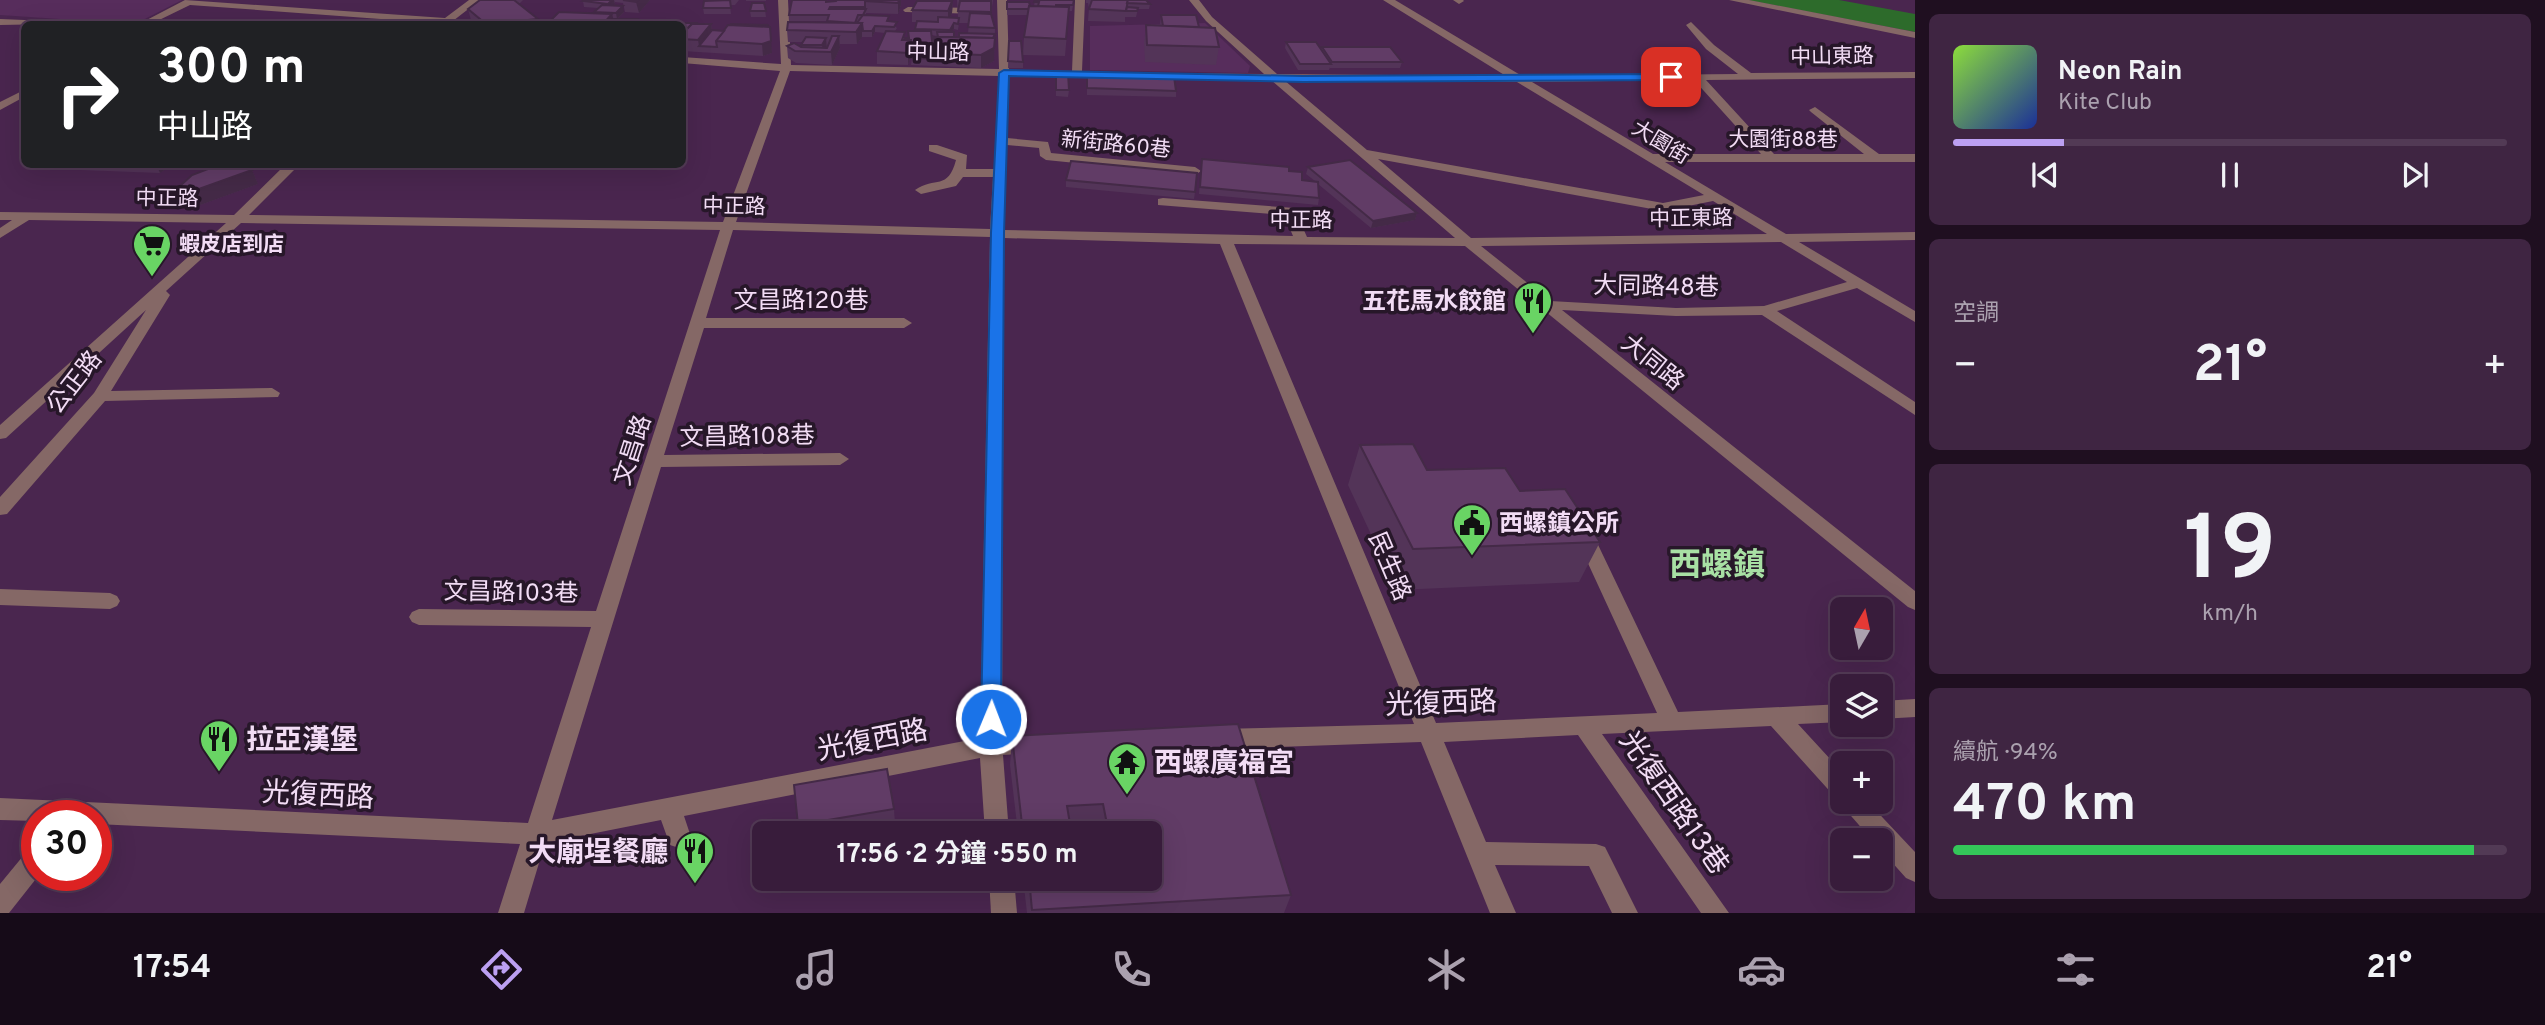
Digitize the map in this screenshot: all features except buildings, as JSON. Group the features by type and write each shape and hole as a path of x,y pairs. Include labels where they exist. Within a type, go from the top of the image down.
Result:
{"street":[{"path":"448,21 475,0"},
{"name":"文昌路","path":"511,913 728,226 786,68 783,0"},
{"path":"1077,75 1080,0"},
{"name":"大同路","path":"1194,0 1209,19 1276,79 1468,242 1915,602"},
{"name":"大園街","path":"1388,0 1915,317"},
{"path":"1734,0 1915,35"},
{"path":"150,21 191,1 422,21"},
{"path":"900,23 906,5 1002,6 1004,73 998,233 991,746 996,821"},
{"path":"0,22 21,23"},
{"path":"1691,25 1710,47 1749,77"},
{"name":"中山路","path":"686,63 786,68 1117,75"},
{"name":"中山東路","path":"1276,79 1915,75"},
{"path":"1144,76 1276,79"},
{"path":"1697,77 1771,158"},
{"path":"2,104 21,94"},
{"path":"2,104 21,104"},
{"path":"1815,110 1876,158"},
{"name":"新街路60巷","path":"1001,141 1044,145 1046,156 1195,172"},
{"path":"921,190 952,183 959,173 963,158 933,148"},
{"name":"大同路","path":"1364,153 1663,207 1716,197"},
{"name":"大園街88巷","path":"1651,158 1915,158"},
{"name":"公正路","path":"0,434 237,220 290,168"},
{"path":"959,173 1000,173"},
{"path":"1163,202 1289,211 1302,241"},
{"name":"中正路","path":"0,216 728,226 1225,240 1468,242"},
{"path":"0,234 27,216"},
{"name":"中正東路","path":"1468,242 1915,236"},
{"name":"民生路","path":"1225,240 1431,733 1503,913"},
{"name":"公正路","path":"0,509 100,396 175,276"},
{"name":"大同路48巷","path":"1546,306 1676,312 1765,310 1859,284"},
{"path":"1765,310 1915,410"},
{"name":"文昌路120巷","path":"698,323 904,323"},
{"path":"100,396 272,393"},
{"path":"0,418 19,417"},
{"name":"文昌路108巷","path":"654,461 840,459"},
{"path":"1574,514 1672,722"},
{"path":"0,597 110,601"},
{"name":"文昌路103巷","path":"419,617 604,619"},
{"path":"1893,709 1915,708"},
{"name":"光復西路","path":"1195,740 1431,733 1830,714"},
{"path":"1778,718 1830,776"},
{"name":"光復西路13巷","path":"1584,726 1716,913"},
{"name":"光復西路","path":"112,816 535,834 991,746 1059,744"},
{"path":"669,808 679,837"},
{"name":"光復西路","path":"0,809 21,810"},
{"path":"1864,814 1915,870"},
{"path":"1479,853 1596,855 1625,913"},
{"path":"0,904 21,878"},
{"path":"1002,891 1003,913"}],"shaded area":[{"path":"0,0 182,0 141,21 90,21 0,15"},
{"path":"1205,23 1250,66 1248,73 1090,70 1090,26"}],"green space":[{"path":"1747,0 1839,0 1915,14 1915,32"}],"place":[{"name":"蝦皮店到店","path":"152,278"},
{"name":"五花馬水餃館","path":"1533,335"},
{"name":"西螺鎮公所","path":"1472,557"},
{"name":"拉亞漢堡","path":"219,773"},
{"name":"西螺廣福宮","path":"1127,796"},
{"name":"大廟埕餐廳","path":"695,885"}],"district":[{"name":"西螺鎮","path":"1717,564"}],"route":[{"path":"991,719 998,233 1004,73 1303,79 1671,77"}]}
